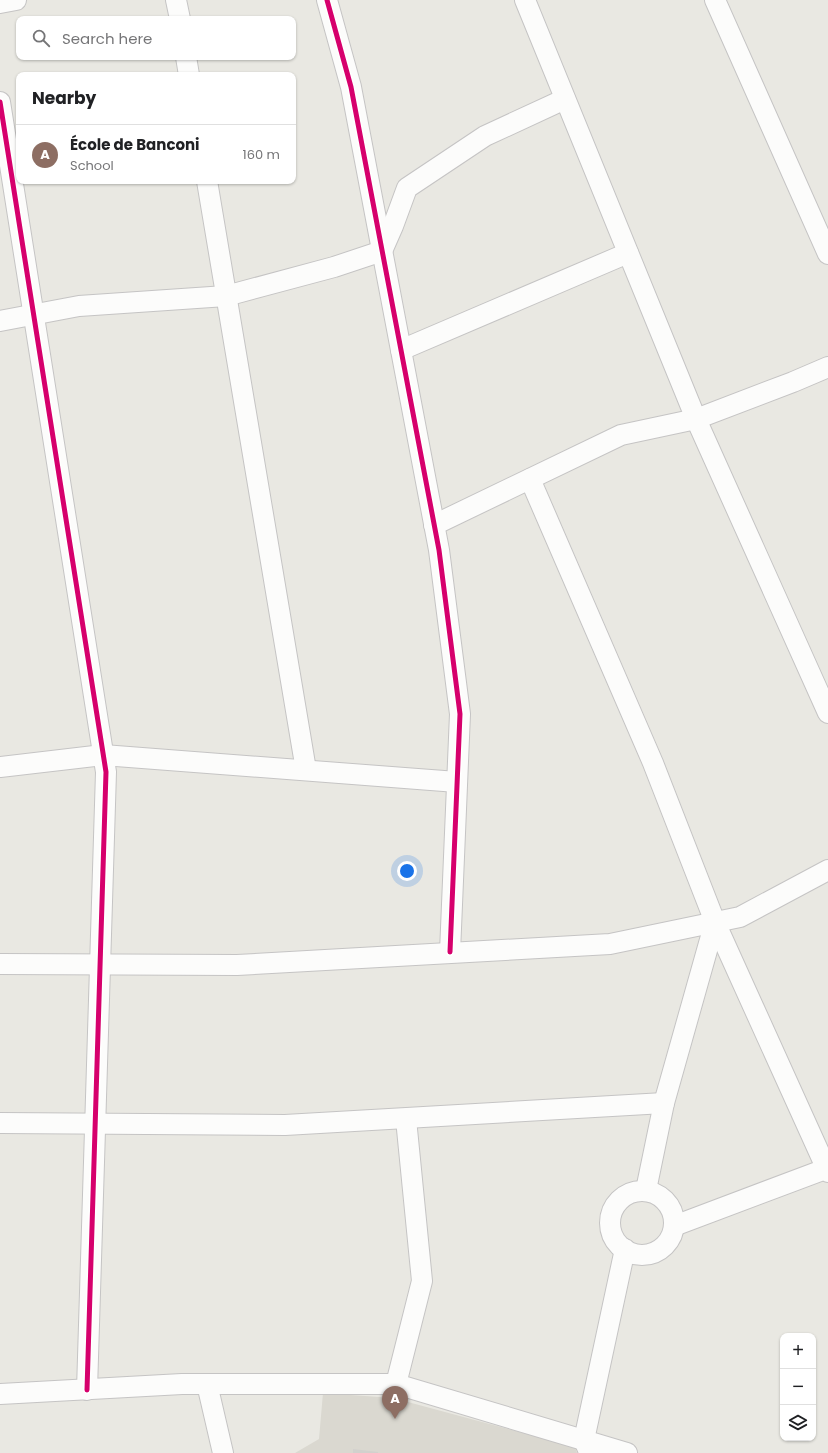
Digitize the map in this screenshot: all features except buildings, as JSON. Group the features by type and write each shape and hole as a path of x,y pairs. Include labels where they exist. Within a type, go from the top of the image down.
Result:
{"street":[{"path":"0,3 16,0"},
{"path":"176,0 179,16"},
{"path":"327,0 351,87 439,550 460,714 450,952"},
{"path":"525,0 696,419 828,713"},
{"path":"715,0 828,254"},
{"path":"186,60 188,72"},
{"path":"0,321 79,306 226,296 334,267 382,251 407,188 484,136 565,98"},
{"path":"0,102 106,772 87,1390"},
{"path":"207,184 306,770"},
{"path":"401,350 628,253"},
{"path":"434,525 621,435 696,419 828,367"},
{"path":"530,479 653,763 715,922 828,1169 674,1226"},
{"path":"0,767 103,754 458,782"},
{"path":"0,964 237,964 610,944 740,917 828,870"},
{"path":"646,1190 664,1103 715,922"},
{"path":"0,1124 285,1125 664,1103"},
{"path":"396,1384 422,1281 406,1118"},
{"path":"646,1190 664,1198 670,1206 674,1216 674,1226 672,1236 665,1246 656,1252 646,1255 635,1254 625,1249 617,1242 612,1233 610,1222 612,1212 617,1203 625,1195 635,1191 646,1190"},
{"path":"587,1447 625,1249"},
{"path":"207,1384 223,1453"},
{"path":"0,1394 207,1384 396,1384 587,1447 627,1453"}],"shaded area":[{"path":"323,1393 393,1398 575,1447 577,1453 295,1453 319,1439"}],"cycle path":[{"path":"327,0 351,87 439,550 460,714 450,952"},
{"path":"0,102 106,772 87,1390"}],"place":[{"name":"École de Banconi","path":"395,1419"}]}
